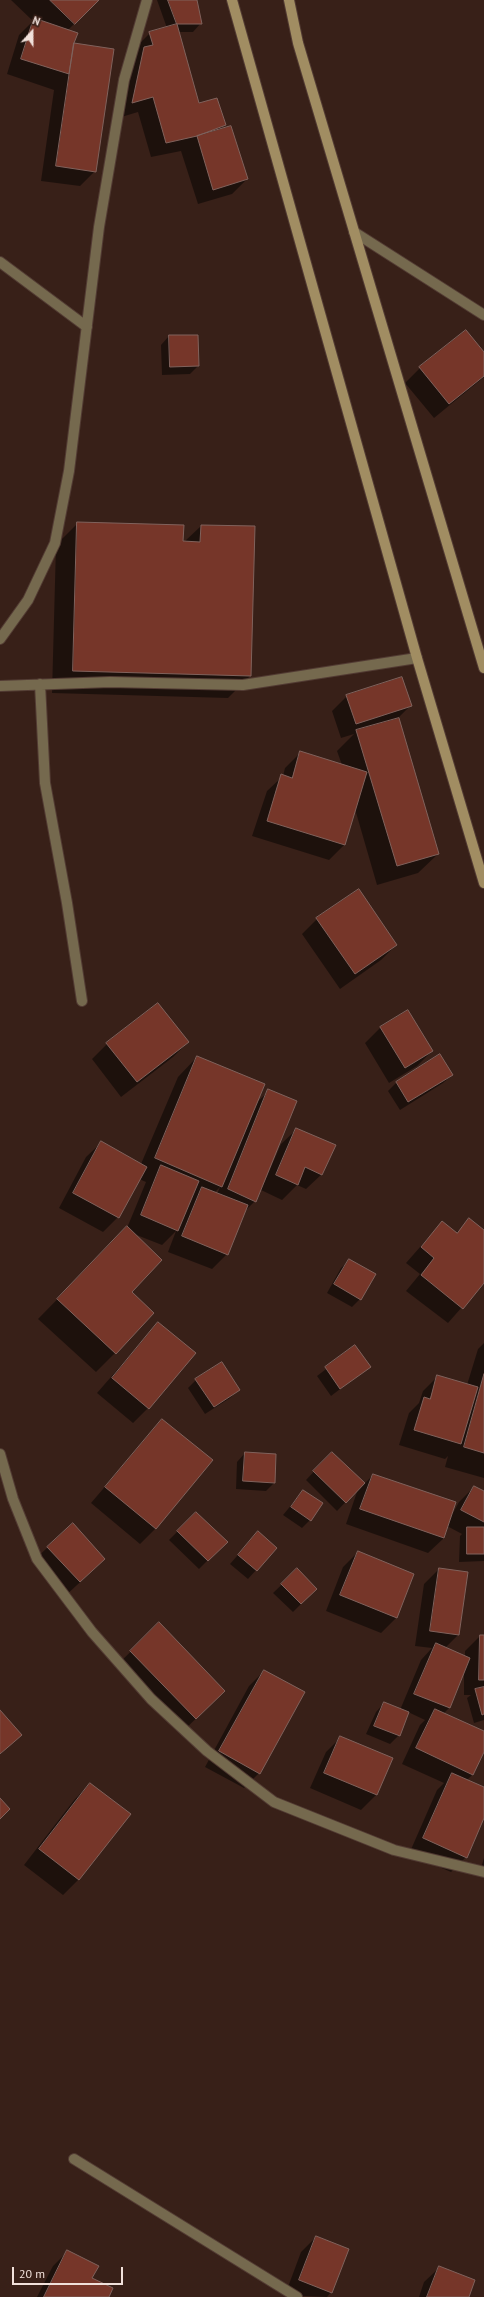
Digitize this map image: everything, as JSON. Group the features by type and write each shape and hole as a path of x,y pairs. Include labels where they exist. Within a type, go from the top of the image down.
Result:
{"street":[{"path":"0,639 28,600 55,543 69,471 99,227 124,80 147,0"},
{"path":"232,0 417,658 484,884"},
{"path":"289,0 298,43 354,232 481,647 484,668"},
{"path":"354,232 484,315"},
{"path":"0,262 87,327"},
{"path":"0,686 110,682 243,685 417,658"},
{"path":"40,684 45,783 67,903 82,1001"},
{"path":"0,1454 13,1499 37,1559 92,1632 141,1688 207,1751 274,1802 394,1850 484,1872"},
{"path":"74,2159 297,2297"}],"building":[{"path":"50,0 99,0 75,24"},
{"path":"168,0 197,0 202,24 177,24"},
{"path":"34,18 78,33 74,43 69,74 21,59"},
{"path":"177,24 199,103 217,98 226,125 197,136 166,143 153,97 132,103 144,47 153,45 149,32"},
{"path":"74,43 114,49 96,172 56,166"},
{"path":"231,126 248,179 213,190 197,136"},
{"path":"466,330 484,352 484,376 449,404 419,367"},
{"path":"169,335 198,335 199,366 170,367"},
{"path":"77,522 184,525 183,541 200,542 201,525 255,526 251,676 73,671"},
{"path":"402,677 412,706 356,724 346,695"},
{"path":"399,718 439,854 397,866 356,730"},
{"path":"300,751 367,772 345,845 267,821 281,774 292,778"},
{"path":"359,889 397,945 355,974 316,918"},
{"path":"158,1003 189,1042 137,1082 106,1043"},
{"path":"408,1010 433,1051 405,1068 380,1027"},
{"path":"440,1054 453,1075 408,1102 396,1082"},
{"path":"197,1056 265,1084 222,1187 155,1158"},
{"path":"268,1089 297,1101 256,1202 228,1189"},
{"path":"296,1128 336,1145 322,1175 305,1167 298,1185 276,1175"},
{"path":"101,1141 147,1167 119,1218 73,1193"},
{"path":"161,1165 199,1181 178,1231 141,1215"},
{"path":"202,1187 248,1205 228,1255 182,1236"},
{"path":"469,1218 484,1230 484,1283 463,1309 421,1275 434,1258 421,1247 442,1221 457,1233"},
{"path":"127,1226 162,1260 132,1292 154,1313 116,1354 57,1299"},
{"path":"349,1259 376,1274 361,1300 334,1284"},
{"path":"158,1322 196,1353 149,1409 112,1378"},
{"path":"355,1345 371,1367 340,1389 325,1367"},
{"path":"222,1362 240,1390 214,1407 195,1379"},
{"path":"484,1374 484,1453 464,1447"},
{"path":"437,1375 478,1387 461,1444 414,1430 424,1397 430,1399"},
{"path":"162,1419 213,1460 156,1529 105,1487"},
{"path":"245,1452 276,1454 275,1483 243,1481"},
{"path":"332,1452 365,1483 346,1503 313,1471"},
{"path":"373,1474 456,1502 444,1538 360,1509"},
{"path":"474,1486 484,1491 484,1522 461,1510"},
{"path":"303,1490 323,1503 311,1521 291,1507"},
{"path":"196,1512 228,1542 208,1561 177,1531"},
{"path":"73,1523 105,1559 80,1582 47,1547"},
{"path":"467,1527 484,1527 484,1554 467,1554"},
{"path":"258,1531 277,1548 257,1571 238,1555"},
{"path":"358,1551 414,1574 397,1618 340,1595"},
{"path":"297,1568 317,1589 301,1604 281,1584"},
{"path":"439,1568 468,1572 459,1635 430,1631"},
{"path":"159,1622 225,1691 196,1719 130,1651"},
{"path":"480,1635 484,1635 484,1680 479,1680"},
{"path":"436,1643 470,1658 450,1708 414,1694"},
{"path":"264,1670 305,1692 260,1774 219,1751"},
{"path":"484,1687 484,1714 482,1715 475,1689"},
{"path":"384,1702 409,1712 400,1736 374,1726"},
{"path":"435,1709 484,1731 484,1752 473,1775 416,1748"},
{"path":"0,1710 22,1735 0,1754"},
{"path":"340,1736 393,1758 377,1795 324,1773"},
{"path":"452,1773 484,1787 484,1818 467,1858 423,1838"},
{"path":"90,1783 131,1814 79,1880 39,1849"},
{"path":"0,1798 10,1809 0,1819"},
{"path":"316,2236 349,2249 332,2293 299,2280"},
{"path":"67,2250 99,2266 92,2278 113,2288 109,2297 44,2297"},
{"path":"439,2266 475,2280 469,2297 427,2297"}]}
